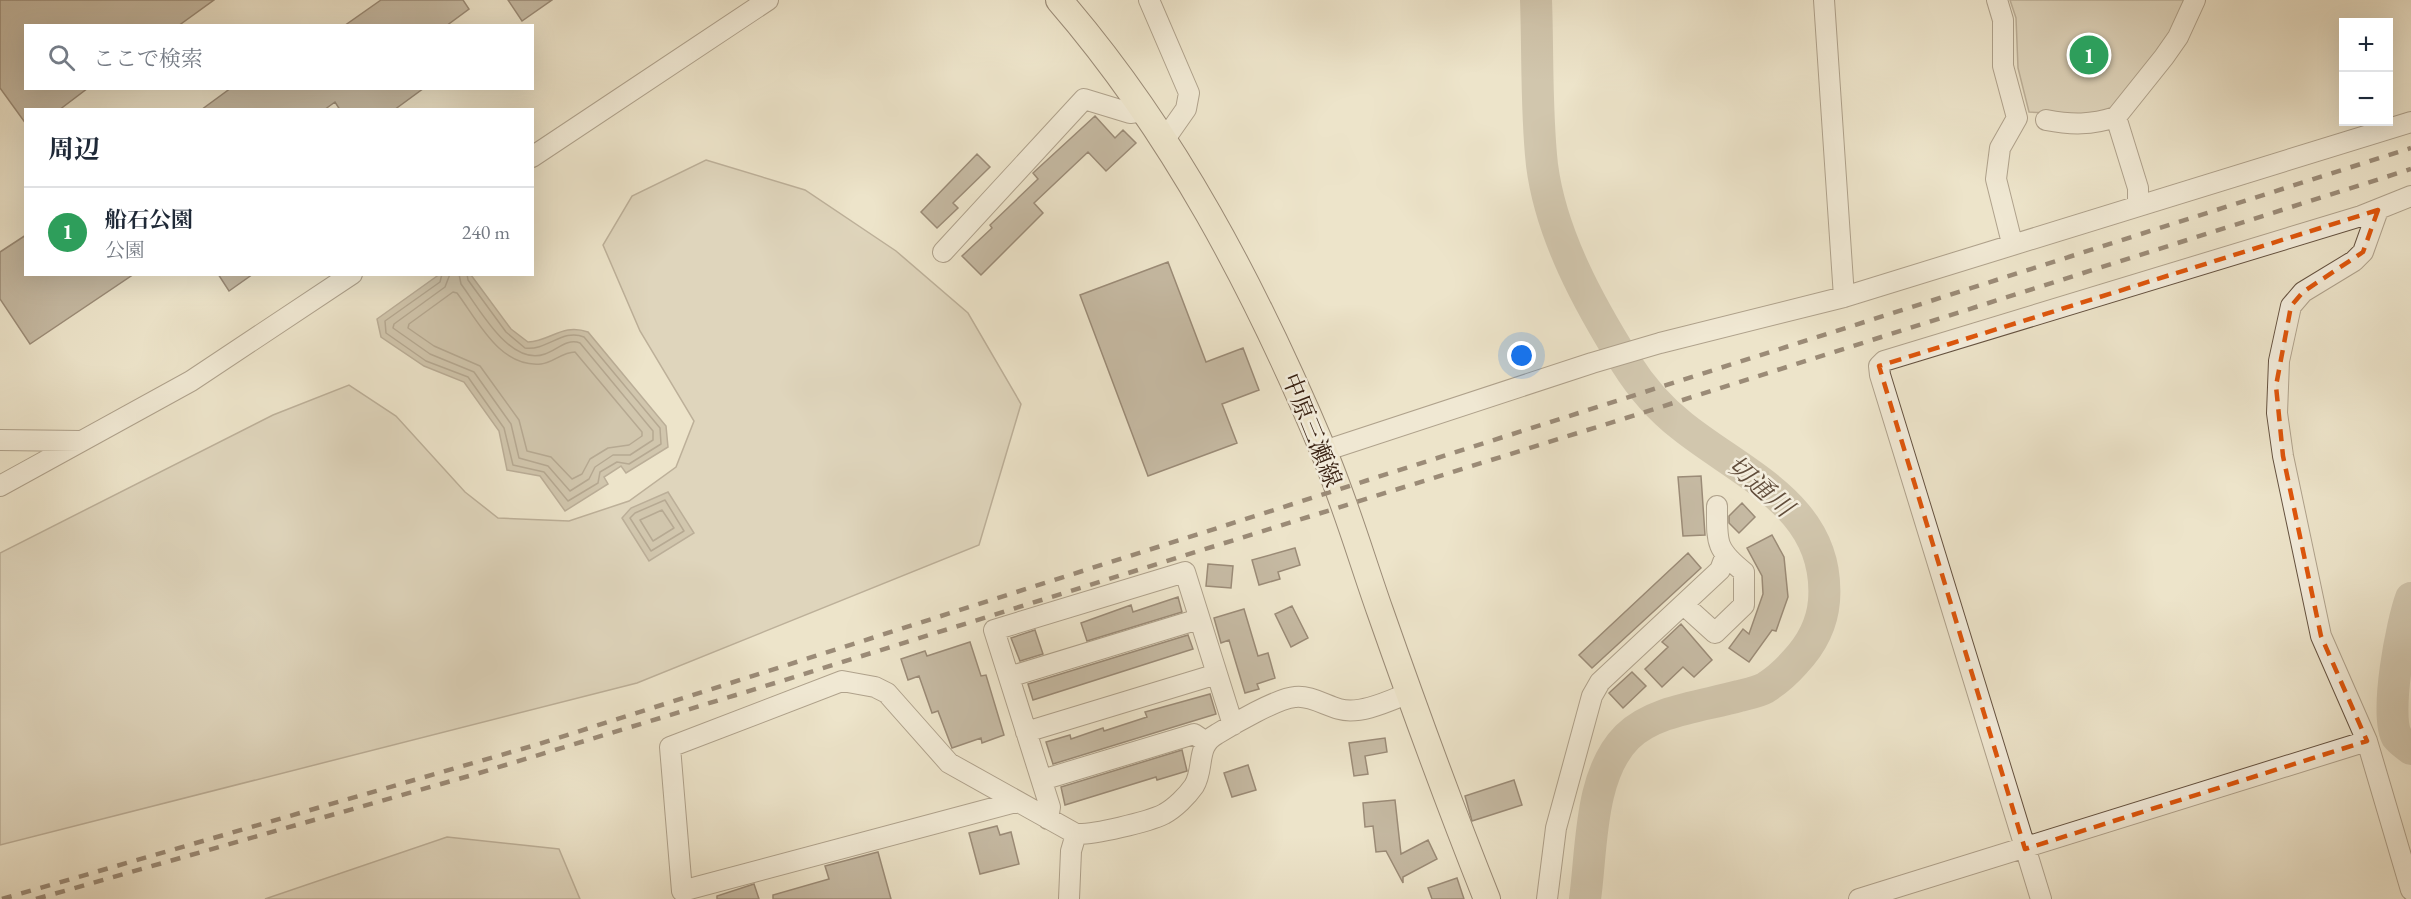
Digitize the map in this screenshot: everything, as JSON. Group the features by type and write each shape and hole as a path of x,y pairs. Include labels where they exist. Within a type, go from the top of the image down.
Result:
{"main road":[{"name":"中原三瀬線","path":"1059,0 1101,49 1165,139 1206,205 1264,320 1324,451 1408,693 1487,899"}],"street":[{"path":"534,155 768,0"},
{"path":"1149,0 1189,93 1186,109 1165,139"},
{"path":"1824,0 1844,297"},
{"path":"1997,0 2003,20 2003,66 2017,118 2000,148 1996,179 2012,243"},
{"path":"2046,120 2074,125 2094,124 2116,117 2169,51 2195,0"},
{"path":"943,252 1084,99 1130,113 1145,111"},
{"path":"2116,117 2138,188 2138,205"},
{"path":"1324,451 1592,363 1660,343 1844,297 2012,243 2411,122"},
{"path":"2041,899 1879,366 1884,361 2378,210 2411,196"},
{"path":"2378,210 2363,252 2303,292 2291,306 2276,386 2283,456 2321,636 2367,741 2411,890"},
{"path":"0,486 191,381 349,276"},
{"path":"0,440 84,441"},
{"path":"1684,605 1716,633 1744,605 1744,572 1725,557 1717,538 1717,506"},
{"path":"1547,899 1556,828 1592,696 1600,682 1720,570 1725,557"},
{"path":"1048,819 1050,807 994,630 1185,572 1233,725"},
{"path":"1009,677 1200,619"},
{"path":"1026,732 1217,674"},
{"path":"1016,802 682,891 670,747 842,681 875,687 887,693 949,763 1076,834 1088,835 1163,814 1177,805 1194,787 1199,775 1201,752 1206,742 1233,725 1287,698 1296,696 1352,711 1408,693"},
{"path":"1042,780 1194,734 1206,742"},
{"path":"1859,899 2367,741"},
{"path":"1070,899 1071,851 1076,834"}],"highlighted area":[{"path":"2378,210 2363,252 2303,292 2291,306 2276,386 2283,456 2321,636 2367,741 2025,849 1879,366"}],"shaded area":[{"path":"2010,0 2189,0 2170,42 2110,116 2029,112 2018,68 2016,18"},
{"path":"706,160 805,190 896,251 968,313 1021,404 979,545 637,683 0,845 0,553 273,415 349,385 396,416 465,492 498,518 569,521 629,501 676,467 694,421 640,331 603,245 632,196"},
{"path":"447,837 559,849 580,899 265,899"}],"water":[{"path":"437,276 472,276 511,329 528,342 564,331 588,332 666,426 668,447 626,473 621,466 604,477 608,484 565,511 540,476 507,470 499,431 464,382 424,366 381,337 377,319"},
{"path":"668,492 694,533 649,561 622,518 631,508"}],"building":[{"path":"0,0 214,0 181,24 24,24 24,90 85,90 62,108 24,108 24,121 0,88"},
{"path":"381,0 463,0 469,9 449,24 347,24"},
{"path":"508,0 552,0 522,21"},
{"path":"228,90 421,90 397,108 339,108 335,102 327,108 204,108"},
{"path":"1095,116 1115,138 1123,130 1136,143 1106,171 1088,152 1034,203 1043,213 981,275 962,256 992,228 990,225 1038,179 1033,173"},
{"path":"977,154 990,167 953,203 958,208 937,228 921,212"},
{"path":"24,236 24,276 131,276 30,344 0,299 0,252"},
{"path":"1168,262 1206,362 1243,348 1259,390 1222,404 1237,443 1148,476 1080,295"},
{"path":"219,276 250,276 229,291"},
{"path":"1701,476 1705,535 1683,536 1678,477"},
{"path":"1742,503 1755,517 1739,533 1729,523 1729,516"},
{"path":"1772,535 1784,557 1788,597 1776,631 1772,630 1749,662 1729,648 1743,629 1749,634 1763,594 1762,576 1747,548"},
{"path":"1295,548 1300,565 1278,572 1280,579 1259,585 1252,560"},
{"path":"1688,553 1701,568 1592,668 1579,655"},
{"path":"1208,564 1233,566 1231,588 1206,586"},
{"path":"1178,597 1182,612 1087,641 1081,623 1131,605 1133,612"},
{"path":"1292,606 1308,638 1291,647 1275,614"},
{"path":"1244,609 1258,656 1268,653 1275,678 1257,684 1259,689 1245,693 1229,640 1221,643 1214,618"},
{"path":"1681,624 1712,660 1694,677 1683,667 1662,687 1645,669 1668,647 1662,642"},
{"path":"1035,630 1043,654 1020,661 1011,638"},
{"path":"1188,635 1193,649 1033,700 1028,684"},
{"path":"970,642 981,676 986,675 1004,735 982,743 981,738 952,748 938,711 932,713 919,676 908,680 901,659 925,651 927,656"},
{"path":"1632,672 1646,686 1623,708 1609,693"},
{"path":"1210,694 1216,714 1053,764 1046,742 1070,735 1071,739 1103,728 1104,731 1147,717 1145,712"},
{"path":"1385,738 1387,752 1365,756 1368,774 1354,776 1349,743"},
{"path":"1182,750 1187,771 1157,780 1156,777 1065,805 1061,787"},
{"path":"1248,765 1256,790 1232,797 1224,773"},
{"path":"1514,780 1522,805 1472,821 1465,796"},
{"path":"1395,800 1401,854 1428,840 1437,859 1403,877 1403,883 1386,851 1376,852 1373,826 1365,827 1363,803"},
{"path":"997,826 1000,835 1011,832 1019,864 980,874 969,833"},
{"path":"878,852 891,899 773,899 773,895 829,879 825,866"},
{"path":"1457,878 1464,899 1432,899 1428,888"},
{"path":"754,884 759,899 717,899 717,896"}],"waterway":[{"name":"切通川","path":"1536,0 1542,165 1554,217 1574,268 1626,363 1651,397 1682,426 1756,478 1798,517 1813,541 1822,569 1824,601 1818,626 1806,649 1781,676 1765,688 1665,715 1638,728 1627,737 1605,771 1599,792 1594,813 1585,899"},
{"path":"2411,598 2399,647 2392,709 2397,737 2411,749"}],"railway":[{"path":"2,899 539,744 2411,148"},
{"path":"36,899 476,774 759,688 1626,418 2411,169"}],"place":[{"name":"船石公園","path":"2089,55"}]}
